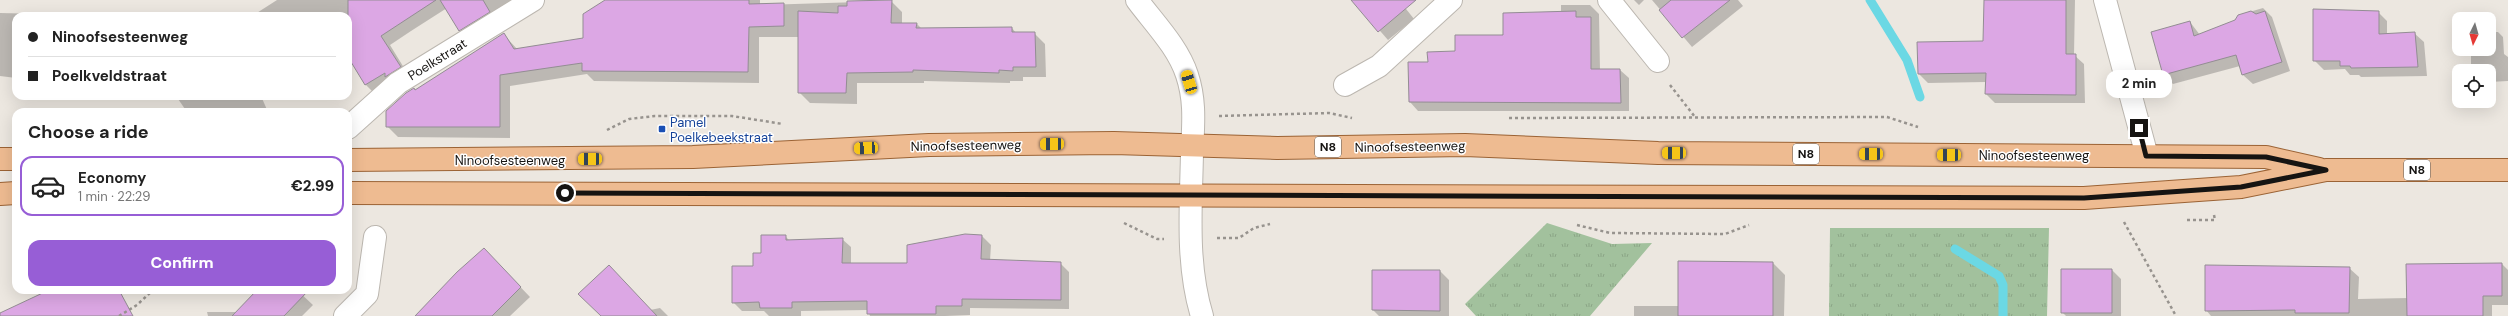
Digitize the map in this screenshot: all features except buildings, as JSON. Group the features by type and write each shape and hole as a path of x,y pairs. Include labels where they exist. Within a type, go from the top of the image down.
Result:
{"main road":[{"name":"Ninoofsesteenweg","path":"352,160 693,157 929,145 1192,144 1278,148 1465,145 1658,153 2266,157 2326,170"},
{"path":"0,159 12,159"},
{"name":"Ninoofsesteenweg","path":"352,193 1191,194 2084,198 2241,187 2326,170 2508,170"},
{"path":"0,194 12,194"}],"street":[{"name":"Poelkstraat","path":"352,124 398,83 533,0"},
{"path":"1136,0 1178,55 1187,73 1192,91 1195,116 1192,144 1192,261 1202,316"},
{"path":"1345,85 1379,66 1451,0"},
{"path":"1609,0 1658,61"},
{"path":"2105,0 2146,156"},
{"path":"345,316 367,294 375,237"}],"path":[{"path":"1658,61 1658,69 1695,117"},
{"path":"1255,115 1330,113 1359,118"},
{"path":"604,131 629,119 656,116 732,116 785,124"},
{"path":"1508,118 1887,116 1925,129"},
{"path":"2123,219 2176,316"},
{"path":"119,316 137,305 149,294"}],"green space":[{"path":"1547,223 1612,244 1652,243 1590,316 1476,316 1465,304"},
{"path":"1830,228 2049,228 2047,316 1829,316"}],"waterway":[{"path":"1870,0 1907,60 1920,97"},
{"path":"1955,249 1999,276 2003,285 2003,316"}],"place":[{"name":"Pamel Poelkebeekstraat","path":"662,129"}],"route":[{"path":"565,193 1808,195 2084,198 2241,187 2326,170 2266,157 2146,156 2139,128"}]}
